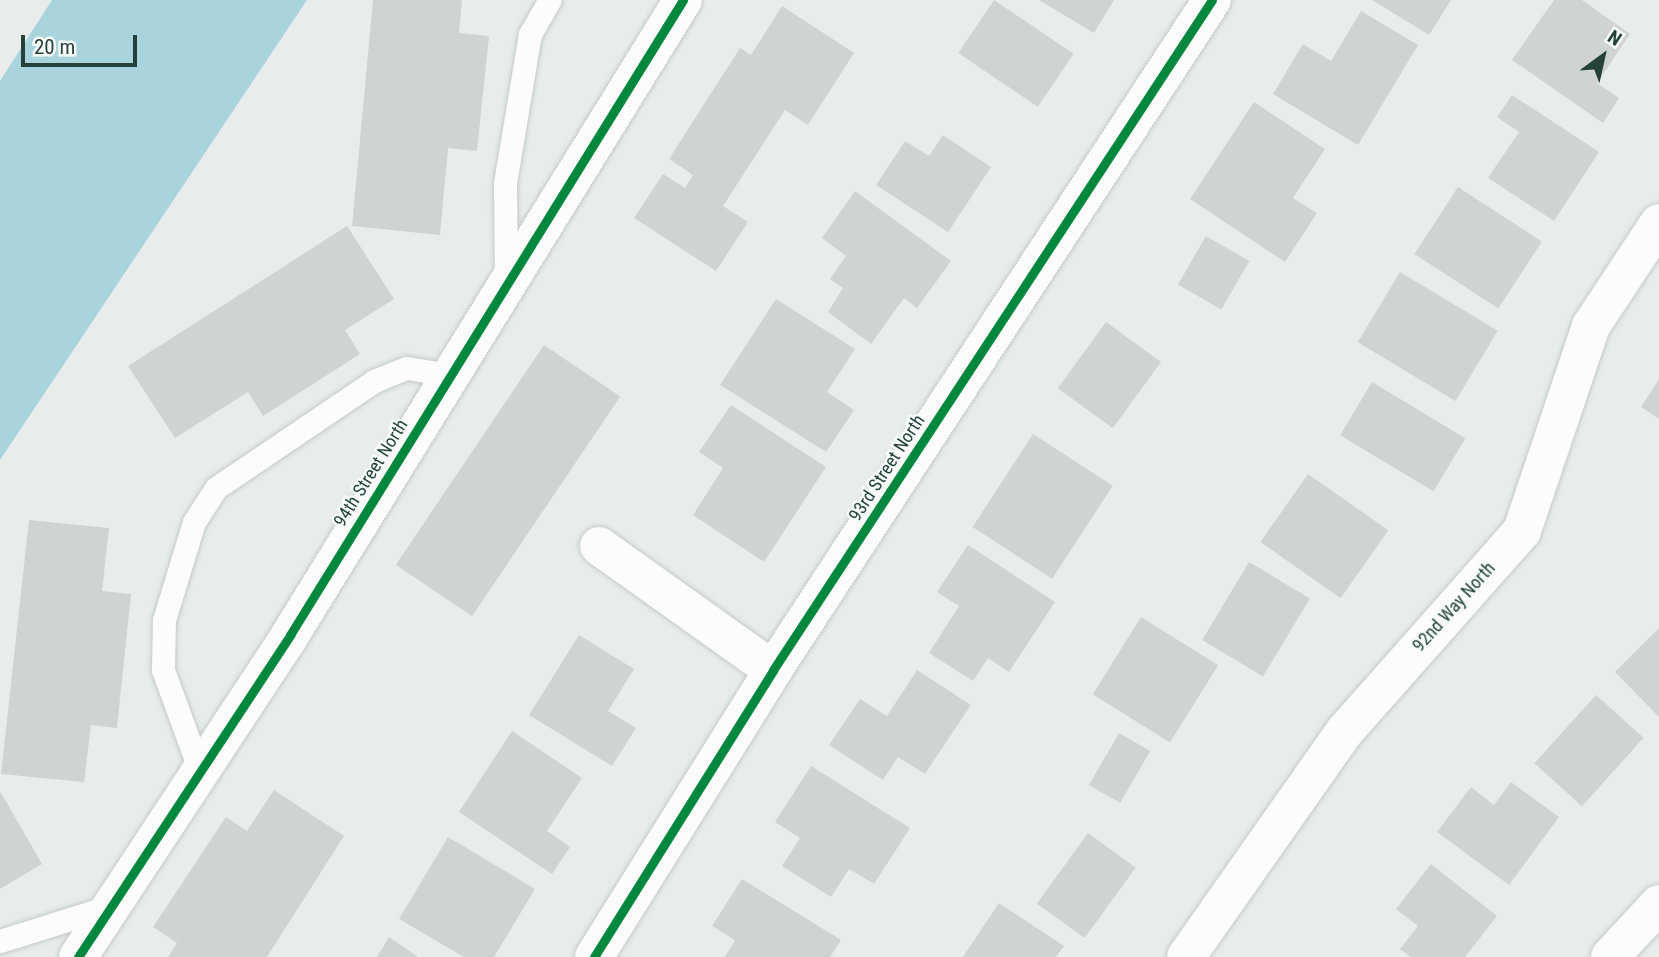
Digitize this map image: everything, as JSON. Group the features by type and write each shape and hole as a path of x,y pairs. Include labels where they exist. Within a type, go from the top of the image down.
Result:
{"street":[{"name":"94th Street North","path":"78,957 200,771 683,0"},
{"name":"93rd Street North","path":"594,957 773,670 1212,0"},
{"name":"92nd Way North","path":"1186,957 1345,731 1522,531 1591,326 1659,223"},
{"path":"599,546 773,670"},
{"path":"1610,957 1659,904"}],"lane":[{"path":"506,284 506,183 530,34 550,0"},
{"path":"200,771 163,670 164,620 194,522 216,488 374,381 407,368 450,375"},
{"path":"0,940 112,906"}],"water":[{"path":"52,0 307,0 0,460 0,81"}],"building":[{"path":"373,0 462,0 459,33 489,36 477,151 448,148 440,235 352,226"},
{"path":"994,0 1074,54 1038,107 958,53"},
{"path":"1039,0 1114,0 1094,33"},
{"path":"1372,0 1451,0 1429,35"},
{"path":"1554,0 1582,0 1630,34 1597,83 1619,98 1603,123 1512,60"},
{"path":"782,6 854,53 808,125 785,110 723,206 748,222 716,271 634,218 663,174 685,188 693,175 669,159 740,48 751,55"},
{"path":"1361,11 1418,45 1358,145 1273,94 1303,44 1331,61"},
{"path":"1512,95 1599,152 1554,221 1488,178 1519,132 1497,117"},
{"path":"1254,102 1325,149 1293,198 1317,213 1285,262 1190,199"},
{"path":"943,135 991,167 948,232 876,185 905,141 929,156"},
{"path":"1458,187 1542,241 1498,309 1414,254"},
{"path":"855,191 951,261 917,308 904,298 871,344 828,312 843,288 830,279 846,256 822,238"},
{"path":"347,226 394,299 345,330 360,354 263,416 248,392 175,438 128,366"},
{"path":"1206,236 1249,261 1221,309 1178,284"},
{"path":"1400,272 1498,331 1455,401 1358,342"},
{"path":"776,299 855,349 827,392 854,410 826,452 720,385"},
{"path":"1106,322 1161,362 1113,428 1058,388"},
{"path":"544,345 620,396 472,616 396,565"},
{"path":"1659,379 1659,419 1641,407"},
{"path":"1372,382 1465,438 1433,491 1340,435"},
{"path":"731,405 826,467 764,562 693,515 723,468 699,452"},
{"path":"1033,434 1113,486 1052,579 973,527"},
{"path":"1308,474 1388,530 1341,598 1260,542"},
{"path":"29,520 109,528 102,591 131,594 117,728 91,725 84,782 1,774"},
{"path":"968,545 1055,602 1009,672 988,658 973,681 929,653 959,606 937,592"},
{"path":"1249,562 1310,599 1263,677 1202,640"},
{"path":"1141,617 1218,665 1170,742 1093,694"},
{"path":"1659,628 1659,717 1615,672"},
{"path":"579,635 634,669 608,711 636,728 612,766 529,715"},
{"path":"917,670 971,705 925,774 898,757 883,780 829,745 860,699 887,716"},
{"path":"1596,695 1644,738 1582,806 1534,763"},
{"path":"512,731 582,778 547,831 570,847 552,874 459,812"},
{"path":"1119,733 1150,751 1120,803 1089,785"},
{"path":"811,766 910,828 874,884 849,869 831,897 782,866 800,838 775,822"},
{"path":"1511,782 1559,817 1509,885 1437,832 1471,787 1494,805"},
{"path":"274,790 344,836 267,957 168,957 177,943 153,927 226,817 247,831"},
{"path":"0,791 42,864 0,889"},
{"path":"1088,833 1136,868 1085,938 1037,903"},
{"path":"448,837 535,889 494,957 464,957 399,919"},
{"path":"1431,864 1497,916 1465,957 1411,957 1400,949 1418,926 1396,909"},
{"path":"742,879 841,940 830,957 725,957 735,940 712,926"},
{"path":"999,903 1064,946 1056,957 963,957"},
{"path":"389,937 418,957 377,957"}],"cycle path":[{"path":"78,957 290,635 683,0"},
{"path":"594,957 773,670 1212,0"}]}
